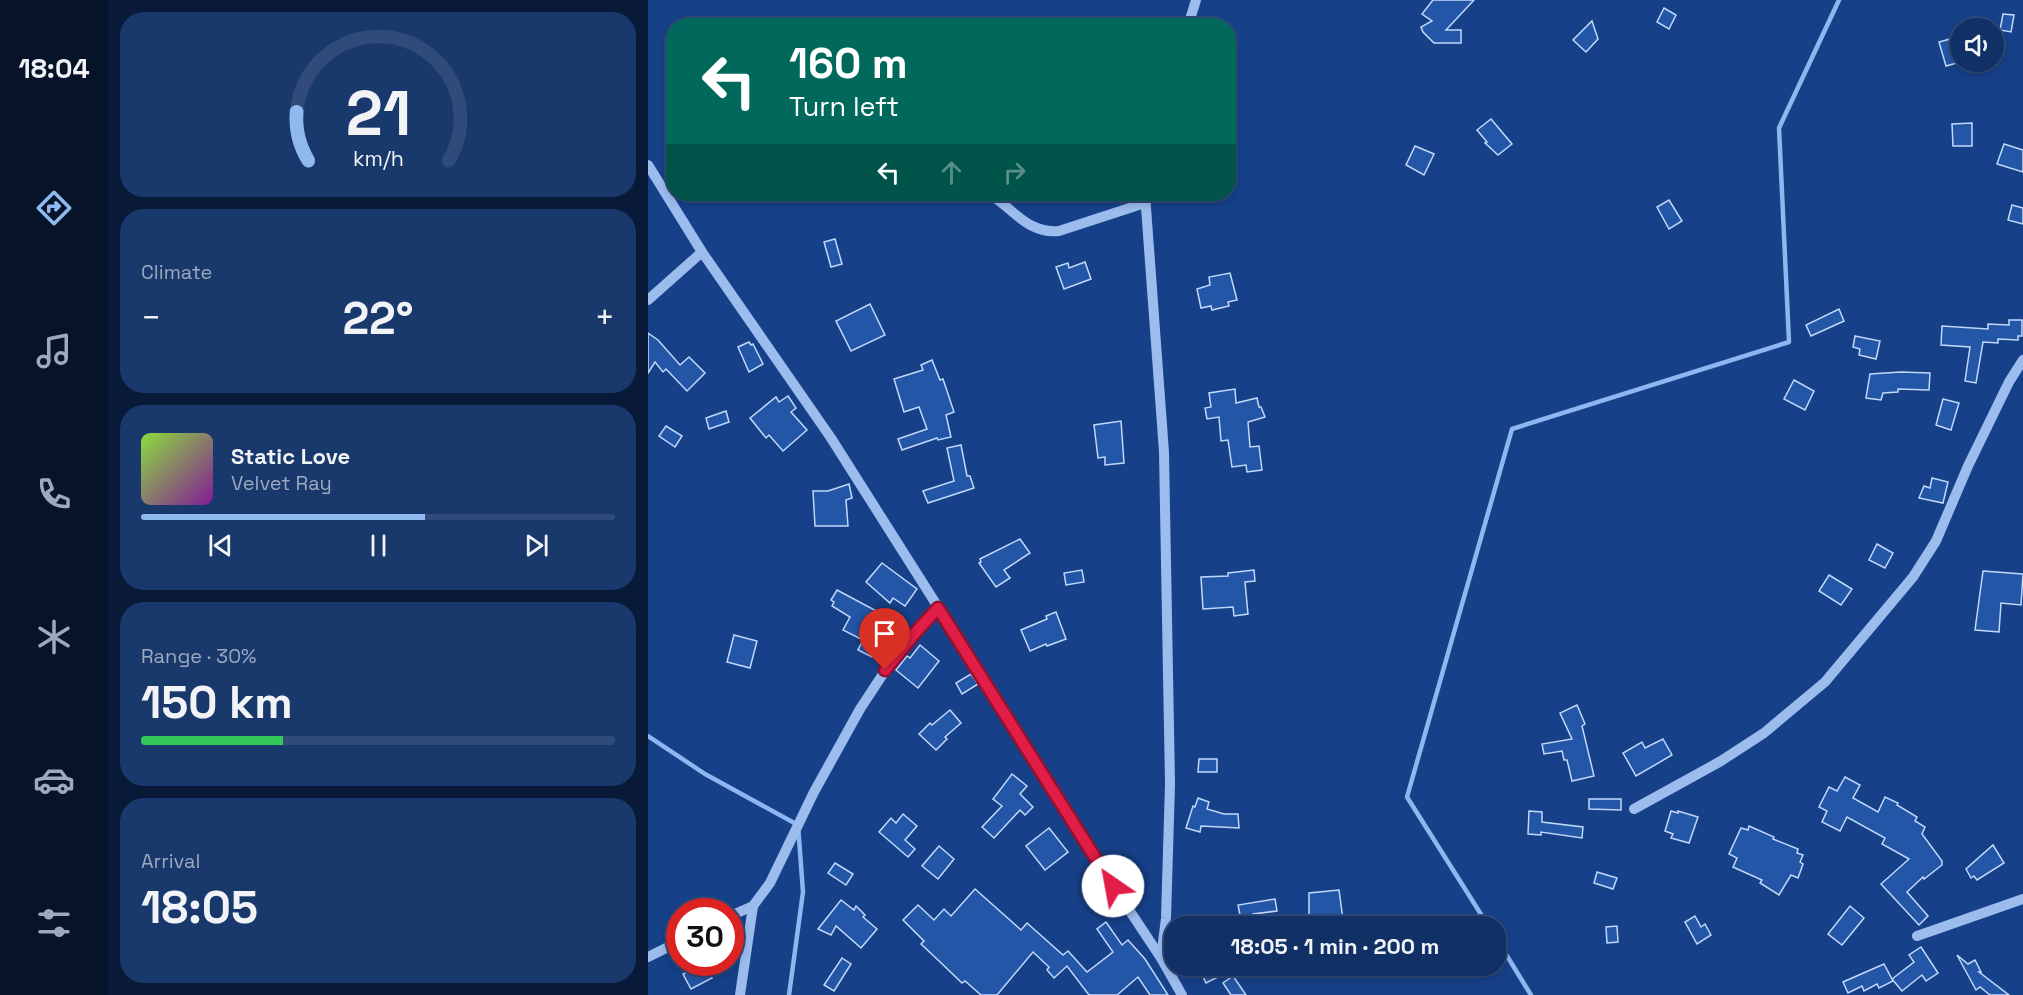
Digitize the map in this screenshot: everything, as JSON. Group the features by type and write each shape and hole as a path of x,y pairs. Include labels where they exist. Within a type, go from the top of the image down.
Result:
{"street":[{"path":"1190,18 1196,0"},
{"path":"648,165 666,194"},
{"path":"670,201 702,252 831,438 1032,755 1090,851 1161,958 1182,995"},
{"path":"998,201 1026,224 1048,232 1059,231 1137,201"},
{"path":"1145,201 1164,452 1170,784 1166,918 1161,958"},
{"path":"648,300 702,252"},
{"path":"1634,809 1721,761 1764,733 1825,682 1913,577 1936,541 1968,466 2009,382 2023,360"},
{"path":"740,995 753,906 770,883 814,792 860,708 885,670 938,608"},
{"path":"1917,936 2023,899"},
{"path":"744,910 753,906"},
{"path":"648,957 666,948"}],"building":[{"path":"1433,0 1474,0 1446,30 1461,30 1461,43 1434,43 1423,32 1421,27 1432,21 1422,14"},
{"path":"1664,8 1676,15 1669,29 1657,22"},
{"path":"2003,14 2014,15 2011,32 2004,31"},
{"path":"1592,21 1598,39 1586,52 1573,40"},
{"path":"1950,39 1950,65 1946,66 1939,42"},
{"path":"1491,119 1512,144 1498,155 1485,143 1487,142 1477,130"},
{"path":"1972,123 1972,146 1953,146 1952,124"},
{"path":"2004,144 2023,150 2023,172 1997,164"},
{"path":"1415,146 1434,154 1424,175 1406,165"},
{"path":"1669,200 1682,221 1669,229 1657,207"},
{"path":"2012,205 2023,208 2023,224 2008,220"},
{"path":"835,239 842,264 831,267 824,242"},
{"path":"1085,262 1091,279 1064,289 1056,267 1068,263 1069,268"},
{"path":"1230,273 1237,300 1228,302 1229,306 1212,310 1211,306 1201,308 1197,289 1210,285 1209,277"},
{"path":"870,304 885,335 851,351 836,321"},
{"path":"1839,309 1844,321 1811,336 1806,325"},
{"path":"2009,320 2022,320 2022,336 2018,336 2018,340 1998,339 1998,343 1983,342 1976,383 1965,381 1970,347 1941,345 1942,326 1988,329 1988,324 2009,325"},
{"path":"648,333 658,340 680,365 689,357 705,373 687,391 666,369 663,372 655,362 648,373"},
{"path":"1855,336 1880,341 1876,359 1859,355 1860,349 1853,347"},
{"path":"749,342 753,344 763,364 749,372 738,347"},
{"path":"932,360 940,380 943,379 954,412 946,415 951,437 938,440 937,438 902,450 898,439 927,429 919,407 904,412 894,379 923,370 921,365"},
{"path":"1930,373 1929,390 1898,389 1898,392 1883,393 1881,400 1866,398 1870,374"},
{"path":"1794,380 1814,391 1805,410 1784,399"},
{"path":"1235,389 1236,403 1257,398 1265,417 1248,422 1250,447 1259,446 1262,470 1247,472 1246,465 1232,467 1228,440 1221,441 1219,417 1207,419 1205,408 1211,407 1209,393"},
{"path":"788,396 796,408 791,412 807,430 783,451 769,435 766,438 750,418 776,397 779,402"},
{"path":"1943,399 1959,403 1951,430 1936,425"},
{"path":"726,411 729,422 709,429 706,418"},
{"path":"1121,421 1124,463 1105,465 1105,457 1098,458 1094,425"},
{"path":"666,426 682,436 675,447 659,436"},
{"path":"961,445 967,476 970,476 974,488 928,503 923,491 954,481 947,448"},
{"path":"1932,478 1948,482 1943,503 1919,498 1924,486 1930,488"},
{"path":"849,484 852,498 846,500 848,526 815,526 813,491 828,491"},
{"path":"1020,539 1030,553 1004,570 1010,578 996,587 979,563 980,559"},
{"path":"1877,544 1893,553 1885,568 1869,560"},
{"path":"882,563 917,589 905,606 893,598 890,603 866,582"},
{"path":"1082,570 1084,582 1066,585 1064,573"},
{"path":"1254,570 1255,581 1245,582 1248,614 1234,616 1233,607 1203,609 1201,577 1228,576 1228,573"},
{"path":"1983,571 2023,574 2021,605 2001,603 1999,632 1975,630"},
{"path":"1829,575 1852,589 1841,605 1819,591"},
{"path":"837,590 884,615 877,630 884,633 872,657 858,650 863,640 843,630 850,617 832,606 834,602 831,600"},
{"path":"1056,612 1066,639 1030,651 1021,630 1047,619 1046,616"},
{"path":"734,635 757,641 750,668 727,662"},
{"path":"920,645 939,661 918,688 896,670"},
{"path":"971,674 978,684 962,694 956,683"},
{"path":"1577,705 1585,724 1582,726 1594,776 1572,781 1567,760 1564,760 1562,751 1544,754 1542,744 1572,739 1560,713"},
{"path":"950,710 961,723 945,737 947,739 936,750 919,734 930,723 932,725"},
{"path":"1663,739 1672,755 1636,776 1623,753 1642,742 1645,748"},
{"path":"1199,759 1217,759 1217,772 1198,772"},
{"path":"1012,774 1027,786 1020,794 1033,807 1025,815 1020,810 994,838 982,827 1002,806 993,799"},
{"path":"1845,777 1860,785 1853,798 1878,812 1885,797 1898,803 1897,805 1917,817 1915,821 1925,827 1922,834 1942,861 1942,865 1924,879 1923,877 1907,892 1928,916 1919,925 1881,884 1909,859 1882,844 1885,838 1847,817 1840,831 1822,822 1827,811 1819,807 1829,787 1837,791"},
{"path":"1198,798 1209,802 1207,809 1224,814 1238,814 1239,828 1201,826 1200,832 1186,828"},
{"path":"1589,799 1621,799 1621,810 1589,809"},
{"path":"1529,811 1542,812 1542,822 1583,827 1582,838 1541,832 1541,835 1528,834"},
{"path":"1671,811 1698,817 1689,843 1671,838 1673,834 1665,831"},
{"path":"903,814 917,826 905,840 915,849 908,857 879,832 891,818 896,823"},
{"path":"1749,826 1798,849 1797,853 1803,855 1800,862 1803,864 1798,878 1791,875 1779,895 1760,883 1762,880 1733,867 1737,858 1729,854 1741,828 1748,830"},
{"path":"1049,828 1068,852 1045,870 1026,846"},
{"path":"1993,845 2004,863 1977,880 1974,876 1971,878 1966,869"},
{"path":"939,846 954,859 938,879 922,866"},
{"path":"835,863 853,874 846,885 828,873"},
{"path":"1597,872 1617,878 1613,889 1594,883"},
{"path":"975,889 1021,930 1027,923 1063,955 1068,951 1087,972 1113,952 1097,929 1106,922 1122,945 1128,940 1145,959 1168,995 1150,995 1138,977 1117,995 1089,995 1067,966 1054,978 1047,970 1049,967 1033,952 997,995 981,995 965,981 962,983 921,944 924,941 903,920 918,905 934,920 944,909 951,916"},
{"path":"1339,890 1342,916 1309,916 1309,893"},
{"path":"1275,899 1277,911 1240,916 1238,905"},
{"path":"841,900 854,910 856,906 865,915 863,917 877,929 861,948 836,926 831,935 818,929"},
{"path":"1850,906 1864,918 1842,945 1828,934"},
{"path":"1695,916 1701,927 1705,924 1711,935 1697,944 1685,922"},
{"path":"1617,926 1618,942 1607,943 1606,927"},
{"path":"1921,947 1938,973 1926,981 1922,975 1902,991 1892,979 1914,962 1909,955"},
{"path":"1957,955 1968,964 1975,960 1981,972 1979,972 2009,995 1990,995 1980,987 1976,990"},
{"path":"842,958 851,964 834,991 824,985"},
{"path":"1884,964 1893,981 1879,988 1877,984 1864,991 1862,986 1848,993 1843,982"},
{"path":"684,976 711,976 712,978 691,989"},
{"path":"1203,976 1220,976 1206,983"},
{"path":"1233,976 1246,995 1231,995 1223,983"}],"waterway":[{"path":"1482,916 1407,797 1512,429 1789,342 1779,128 1839,0"},
{"path":"648,736 705,774 798,825 803,892 789,995"},
{"path":"1506,954 1531,995"}],"route":[{"path":"885,670 938,608 1113,886"}]}
